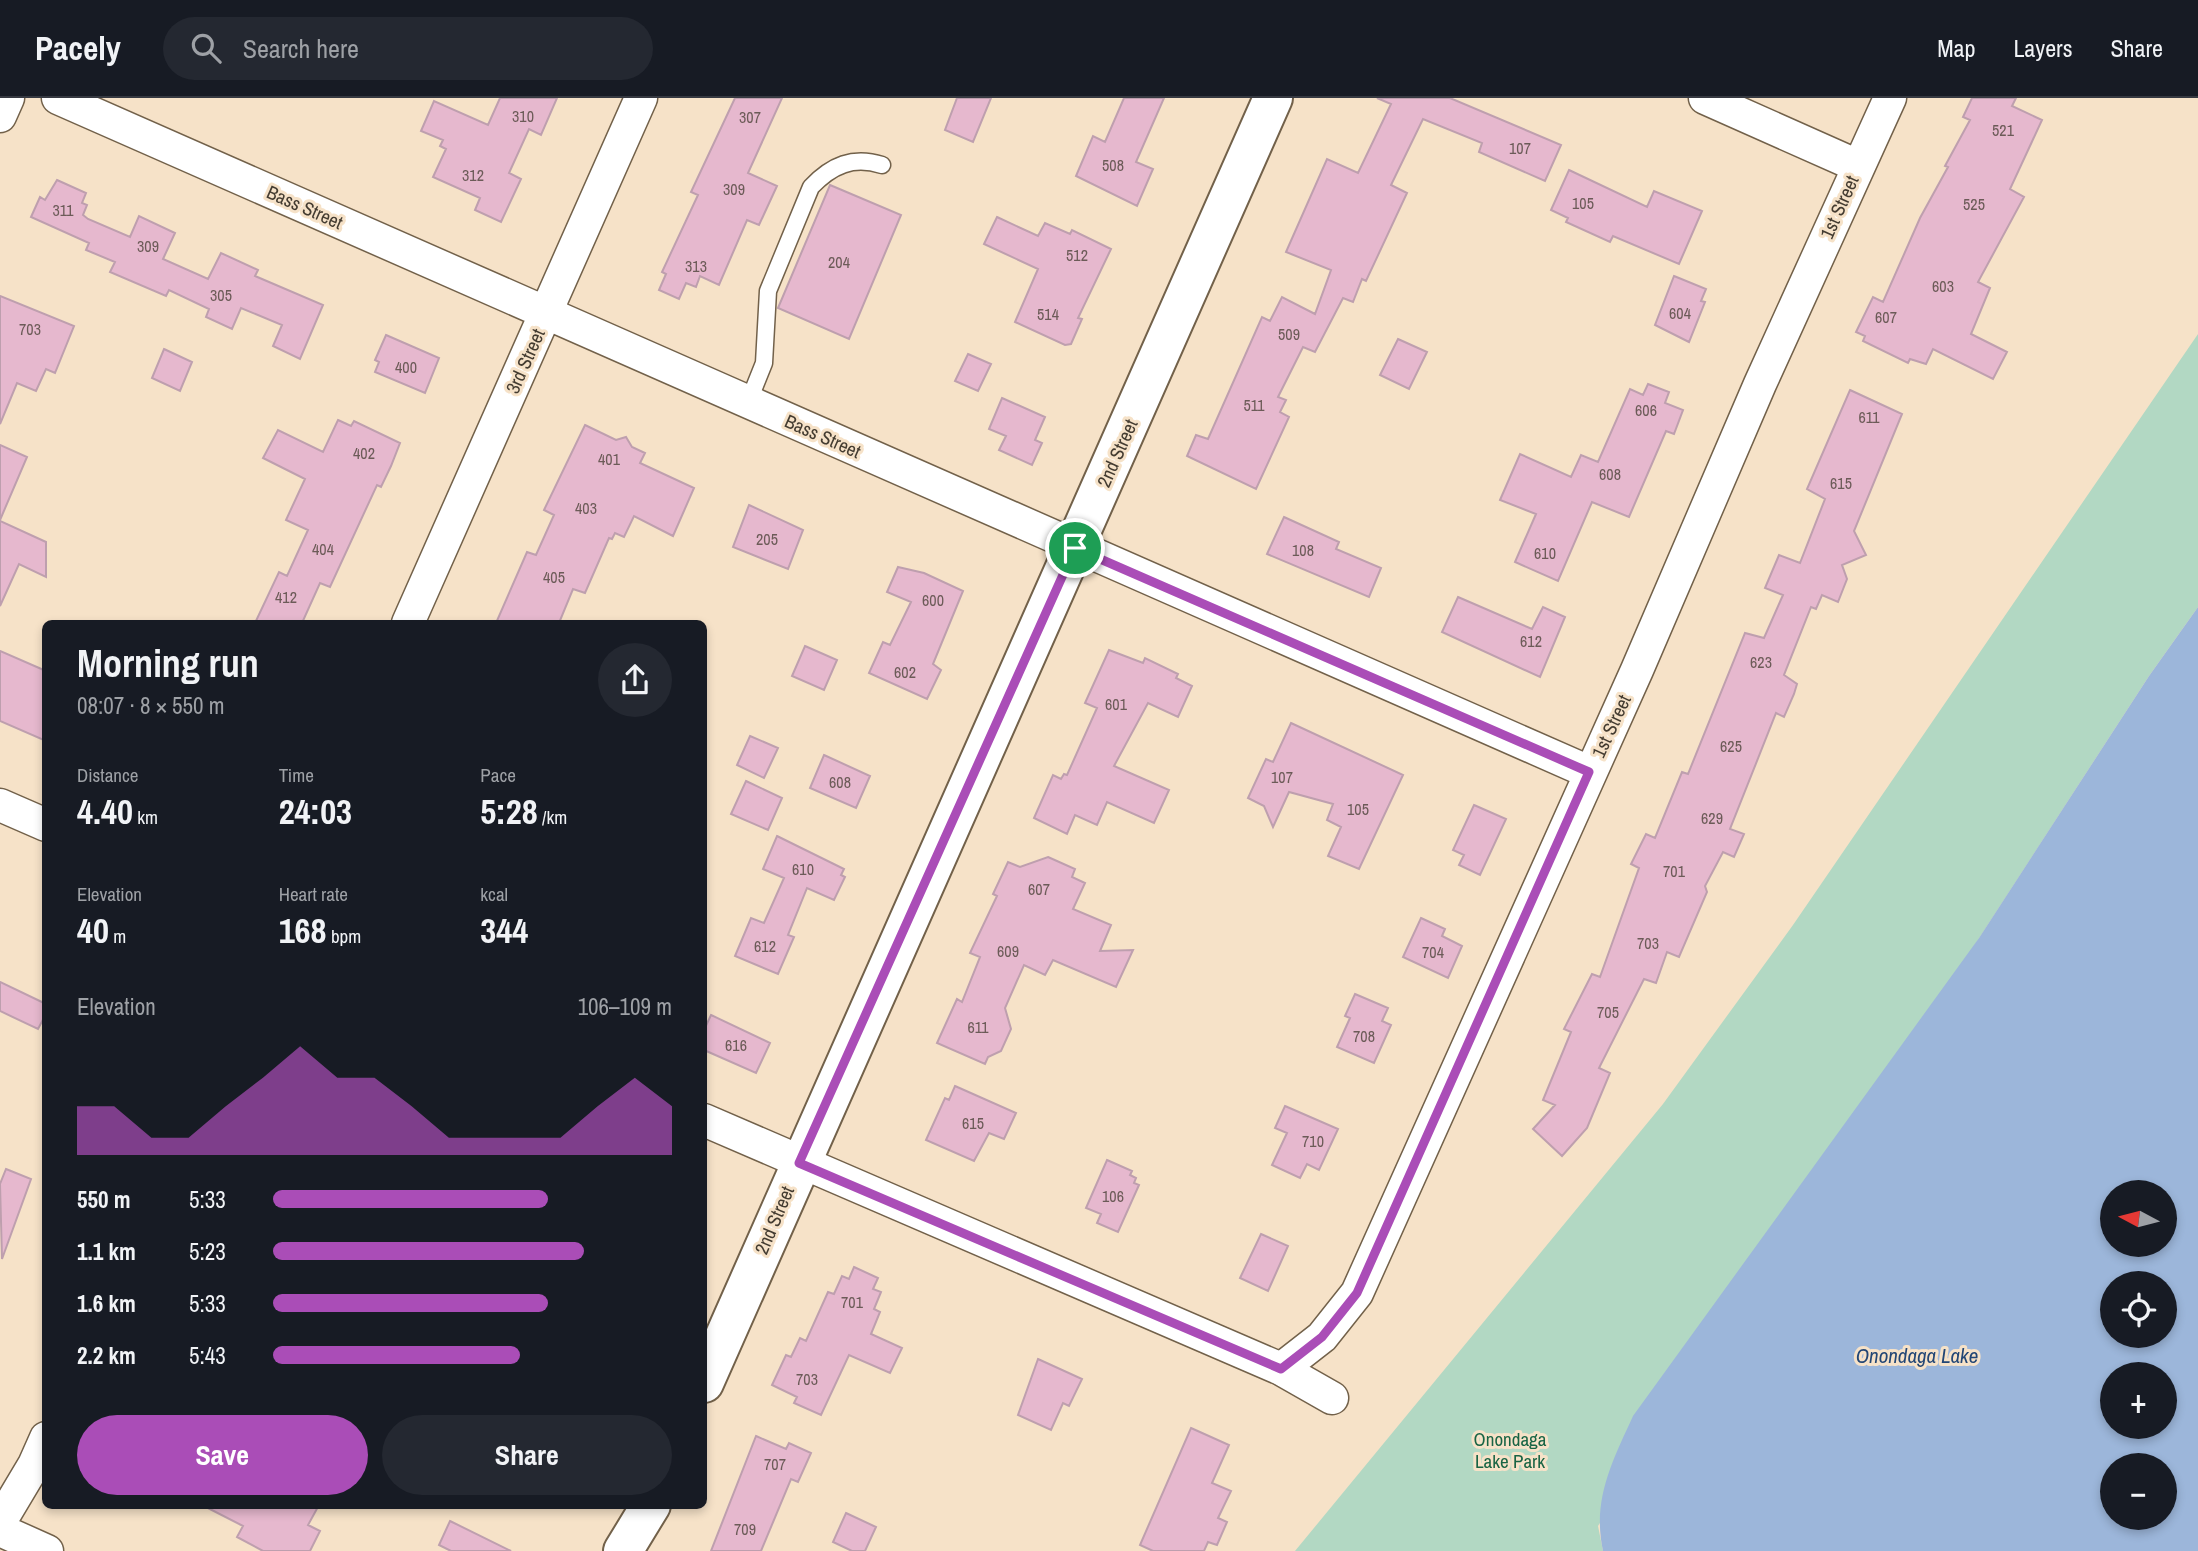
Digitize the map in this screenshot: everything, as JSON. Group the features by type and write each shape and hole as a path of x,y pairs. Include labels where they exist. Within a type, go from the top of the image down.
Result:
{"main road":[{"name":"2nd Street","path":"707,1376 799,1163 1273,98"},
{"path":"623,1551 649,1509"}],"street":[{"path":"0,116 8,98"},
{"name":"Bass Street","path":"58,98 1589,772"},
{"name":"3rd Street","path":"409,620 641,98"},
{"path":"1705,98 1858,166"},
{"name":"1st Street","path":"1281,1369 1322,1337 1357,1293 1858,166 1891,98"},
{"path":"0,805 42,823"},
{"path":"707,1121 1281,1369 1332,1398"},
{"path":"0,1522 42,1447"},
{"path":"0,1530 47,1551"}],"lane":[{"path":"748,403 764,363 768,291 811,187 823,174 853,160 863,159 882,165"}],"green space":[{"name":"Onondaga Lake Park","path":"2198,334 2198,607 2149,676 1598,1526 1603,1551 1295,1551 1663,1104 1793,925"}],"water":[{"name":"Onondaga Lake","path":"2198,607 2198,1551 1603,1551 1600,1532 1602,1498 1611,1465 1633,1416 1979,938 2149,676"}],"building":[{"path":"500,98 557,98 541,135 529,129 509,173 521,179 501,222 475,210 480,198 433,177 446,149 440,146 443,140 421,131 434,101 488,125"},
{"path":"735,98 782,98 748,173 777,186 759,225 747,220 719,285 700,276 696,287 686,283 679,299 659,290 666,274 662,272 698,195 691,192"},
{"path":"957,98 991,98 973,142 945,130"},
{"path":"1124,98 1164,98 1136,162 1153,169 1137,206 1076,176 1093,136 1105,142"},
{"path":"1377,98 1450,98 1561,145 1545,181 1479,152 1482,143 1423,119 1391,185 1407,193 1366,281 1362,279 1353,302 1343,298 1315,352 1303,347 1278,397 1286,400 1280,412 1289,417 1256,489 1187,456 1196,435 1208,439 1262,317 1270,321 1282,297 1315,314 1331,270 1286,252 1327,159 1358,173 1391,104"},
{"path":"1972,98 2016,98 2012,106 2042,120 2010,189 2024,197 1978,282 1990,288 1971,334 2007,352 1993,379 1933,349 1926,364 1910,359 1908,363 1863,341 1865,336 1856,332 1873,297 1883,302 1920,218 1970,120 1963,117"},
{"path":"1569,170 1647,207 1654,191 1702,211 1679,264 1613,236 1610,242 1566,222 1568,218 1551,210"},
{"path":"57,180 86,193 82,203 87,205 83,215 88,219 130,237 139,216 175,233 163,259 208,279 221,253 258,270 255,276 323,305 300,359 273,346 282,325 241,308 232,329 206,317 209,309 169,290 166,296 110,272 115,262 86,250 89,243 31,217 40,197 45,200"},
{"path":"830,185 901,215 849,339 778,308"},
{"path":"997,217 1038,236 1045,223 1070,234 1072,230 1111,249 1078,318 1082,319 1071,344 1065,345 1015,322 1038,269 984,244"},
{"path":"1674,276 1706,289 1701,301 1705,302 1689,342 1655,325"},
{"path":"0,296 74,326 55,373 46,369 36,391 17,383 0,424"},
{"path":"386,335 439,358 425,393 375,372 379,362 375,360"},
{"path":"1398,339 1427,352 1409,389 1380,375"},
{"path":"164,349 192,362 180,391 152,378"},
{"path":"968,354 991,364 978,391 955,381"},
{"path":"1648,384 1669,392 1665,403 1683,410 1674,434 1666,431 1629,517 1592,502 1558,581 1515,562 1536,514 1500,500 1520,454 1571,477 1581,455 1598,462 1630,389 1643,395"},
{"path":"1850,390 1902,414 1854,531 1866,555 1842,565 1847,579 1838,602 1822,595 1816,609 1811,607 1784,675 1797,684 1794,694 1784,717 1776,713 1730,829 1744,834 1734,857 1723,852 1705,886 1707,892 1679,957 1667,952 1656,983 1644,979 1599,1068 1610,1073 1587,1128 1562,1156 1533,1129 1555,1105 1543,1100 1571,1032 1564,1029 1592,974 1600,977 1639,868 1631,864 1646,834 1655,838 1682,772 1688,774 1745,633 1764,638 1783,595 1765,588 1779,555 1800,563 1825,499 1807,489"},
{"path":"1002,398 1045,417 1035,440 1042,443 1032,465 999,450 1006,436 989,429"},
{"path":"338,420 351,426 354,421 400,443 381,487 377,485 330,587 320,583 303,620 256,620 279,572 287,576 308,530 286,520 305,479 263,458 278,430 323,452"},
{"path":"585,425 616,440 626,437 632,447 645,453 640,463 694,488 673,536 634,516 624,537 615,533 612,539 609,538 585,593 573,589 560,620 497,620 527,552 536,555 554,515 544,510"},
{"path":"0,445 27,457 0,520"},
{"path":"749,505 803,530 788,569 733,547"},
{"path":"1284,517 1339,542 1336,549 1381,568 1369,597 1267,554"},
{"path":"0,521 46,542 46,577 19,564 0,606"},
{"path":"898,567 924,573 963,591 933,664 941,670 927,699 869,673 883,642 890,645 911,602 887,592"},
{"path":"1458,597 1532,629 1543,607 1565,617 1540,677 1442,632"},
{"path":"805,646 837,660 824,690 792,676"},
{"path":"1109,650 1143,663 1145,658 1178,674 1176,678 1192,686 1178,717 1148,703 1114,766 1169,790 1154,823 1107,802 1097,825 1075,815 1067,834 1034,818 1053,775 1061,779 1064,774 1067,775 1097,708 1085,703"},
{"path":"0,651 42,669 42,739 0,721"},
{"path":"1291,723 1403,775 1359,869 1328,856 1341,827 1327,820 1333,804 1289,792 1273,827 1264,806 1248,798 1266,759 1273,762"},
{"path":"750,736 778,748 764,778 737,765"},
{"path":"824,755 870,776 856,808 810,788"},
{"path":"746,781 782,798 768,830 731,814"},
{"path":"1474,805 1506,819 1480,875 1459,865 1464,855 1453,850"},
{"path":"777,836 844,869 841,875 845,877 834,900 807,888 788,935 794,937 778,974 735,956 751,918 764,923 784,878 763,869"},
{"path":"1048,857 1075,869 1072,877 1085,883 1073,909 1111,925 1100,951 1133,950 1116,987 1053,960 1045,975 1024,965 1005,1008 1011,1029 1001,1051 988,1057 985,1064 937,1043 957,999 962,1002 980,957 970,953 997,896 993,894 1008,862 1020,867"},
{"path":"1421,918 1445,929 1442,936 1462,946 1448,978 1403,957"},
{"path":"0,982 42,1002 42,1022 38,1029 0,1011"},
{"path":"1355,994 1388,1008 1382,1021 1391,1025 1374,1063 1337,1047 1350,1018 1345,1016"},
{"path":"711,1015 770,1043 756,1073 707,1051 707,1024"},
{"path":"955,1086 1016,1113 1004,1139 989,1133 974,1161 926,1140 945,1098 949,1100"},
{"path":"1285,1106 1338,1129 1319,1170 1307,1164 1300,1178 1272,1165 1287,1133 1275,1128"},
{"path":"1107,1160 1132,1171 1130,1175 1136,1178 1134,1183 1139,1185 1118,1232 1097,1223 1101,1214 1086,1208"},
{"path":"6,1169 31,1179 2,1259 0,1184"},
{"path":"1261,1234 1288,1246 1268,1291 1240,1278"},
{"path":"854,1267 878,1278 873,1289 881,1292 874,1309 880,1312 871,1334 902,1348 890,1373 849,1355 821,1415 794,1403 797,1397 772,1385 786,1355 791,1357 800,1338 806,1341 828,1292 834,1294 842,1276 849,1279"},
{"path":"1038,1359 1082,1379 1069,1406 1063,1403 1051,1430 1018,1415"},
{"path":"1191,1428 1229,1445 1212,1483 1231,1491 1218,1518 1227,1522 1217,1545 1208,1542 1204,1551 1153,1551 1140,1545"},
{"path":"756,1436 786,1449 789,1443 811,1453 798,1482 791,1479 761,1551 711,1551"},
{"path":"210,1509 317,1509 308,1525 320,1531 310,1551 263,1551 237,1537 243,1526"},
{"path":"846,1513 876,1527 865,1551 852,1551 833,1542"},
{"path":"450,1521 511,1551 451,1551 439,1545"}],"route":[{"path":"1075,548 1589,772 1357,1293 1322,1337 1281,1369 799,1163 1075,548"}]}
